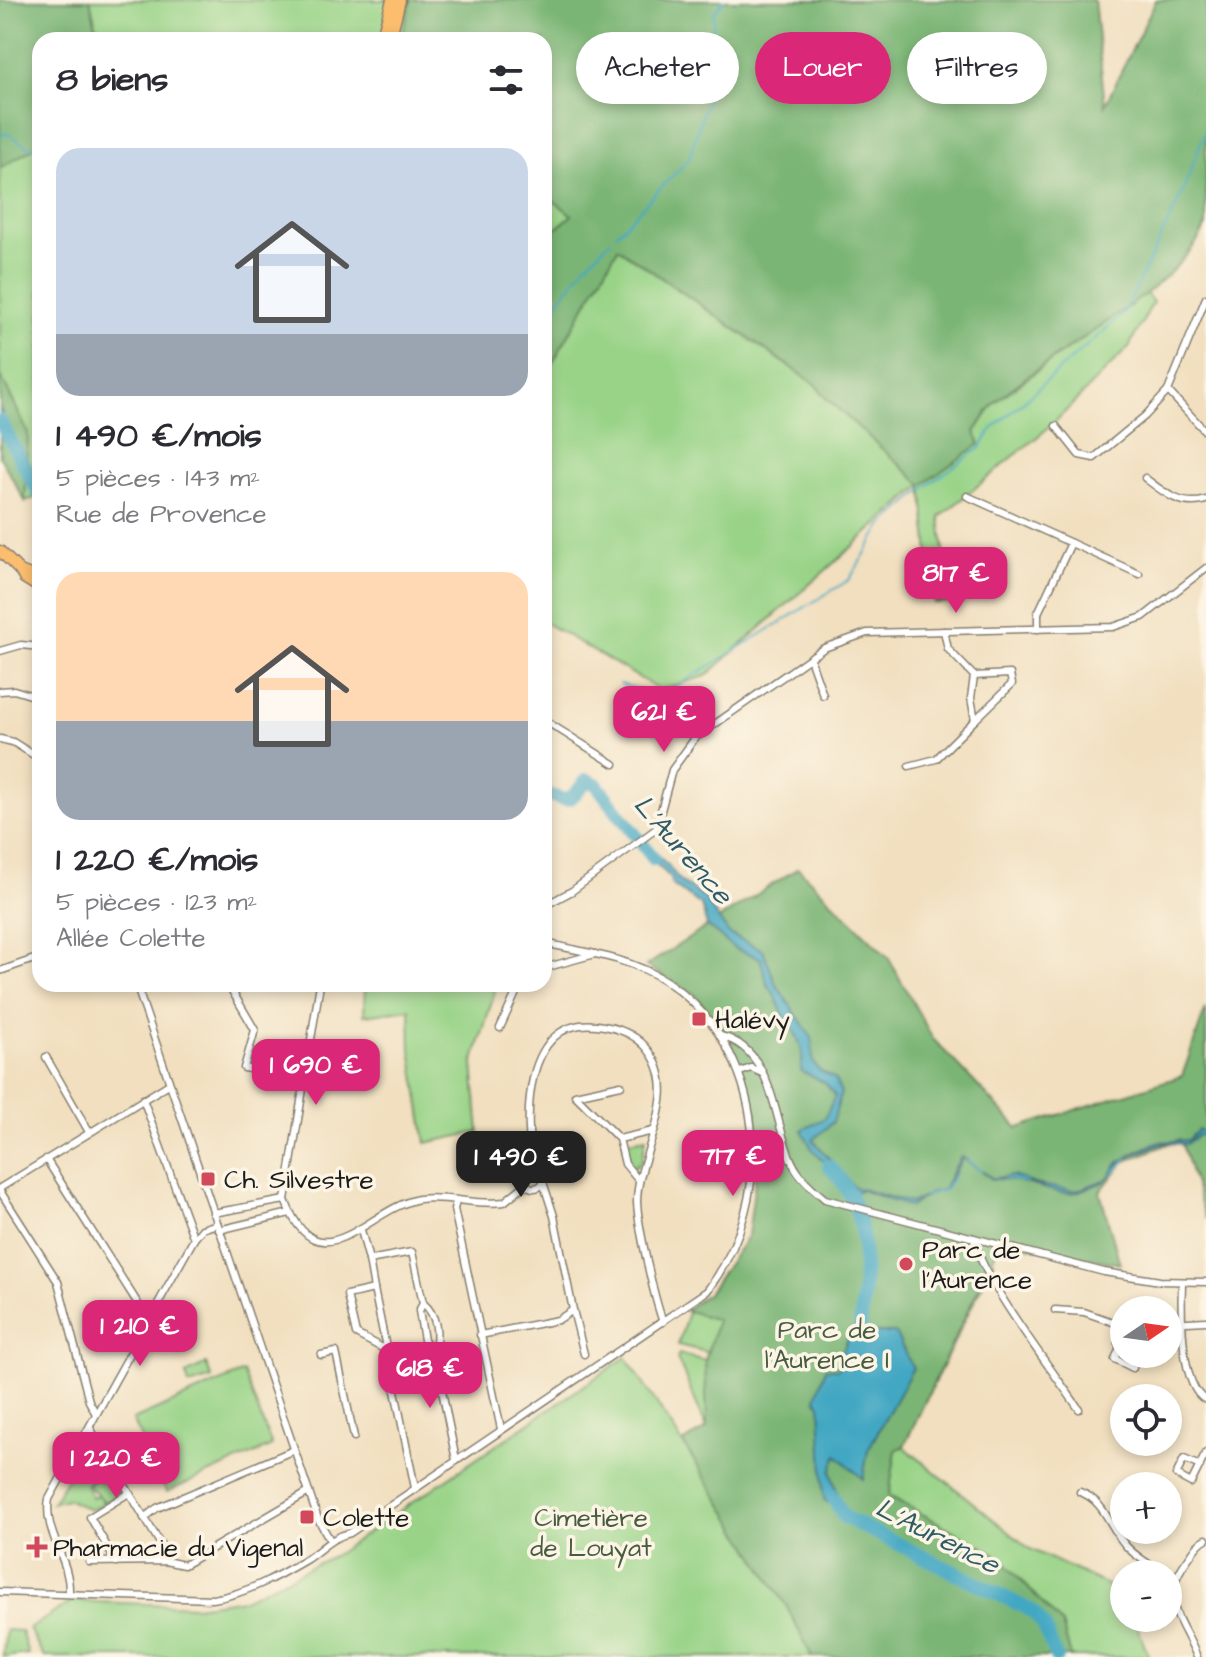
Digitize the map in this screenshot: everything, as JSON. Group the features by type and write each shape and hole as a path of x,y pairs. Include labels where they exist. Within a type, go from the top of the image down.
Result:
{"main road":[{"path":"383,32 392,0"},
{"path":"392,32 400,0"},
{"path":"0,551 32,583"},
{"path":"20,571 32,576"}],"street":[{"path":"1056,426 1079,455 1094,458 1145,416 1168,391 1206,298"},
{"path":"1168,391 1206,432"},
{"path":"1145,478 1168,496 1196,504 1206,500"},
{"path":"967,496 1139,574"},
{"path":"1038,629 1038,613 1071,543"},
{"path":"552,902 572,891 656,829 672,770 695,738 810,658 846,638 867,633 1105,627 1132,622 1158,607 1206,568"},
{"path":"909,766 936,759 1012,684 1010,674 974,676 948,649 944,631"},
{"path":"0,651 21,645 32,646"},
{"path":"810,658 823,695"},
{"path":"974,676 971,698 975,720"},
{"path":"0,691 14,690 32,696"},
{"path":"552,725 614,764"},
{"path":"0,739 13,742 32,754"},
{"path":"0,1592 116,1593 213,1599 235,1596 305,1560 330,1540 350,1533 707,1291 721,1272 744,1223 753,1135 750,1099 740,1072 720,1036 690,1000 664,979 632,964 552,945"},
{"path":"552,966 595,954"},
{"path":"0,971 32,960"},
{"path":"139,992 294,1450 330,1540"},
{"path":"233,992 255,1030 244,1068 305,1078"},
{"path":"319,992 285,1200 290,1213 307,1235 319,1240 336,1241 418,1199 504,1202 526,1184"},
{"path":"500,1028 516,992"},
{"path":"584,1354 543,1174 534,1168 529,1149 530,1082 543,1050 570,1030 590,1024 628,1032 655,1058 663,1097 639,1181 637,1206 663,1322"},
{"path":"720,1036 734,1039 764,1074 792,1161 805,1181 825,1199 1104,1272 1206,1282"},
{"path":"46,1057 89,1132"},
{"path":"735,1063 753,1059"},
{"path":"740,1072 751,1068 764,1074"},
{"path":"96,1414 89,1401 58,1282 0,1189 169,1084"},
{"path":"621,1085 575,1095 619,1139 625,1164 639,1181"},
{"path":"143,1099 194,1239"},
{"path":"619,1139 653,1131"},
{"path":"46,1159 149,1321"},
{"path":"526,1184 525,1177 534,1168"},
{"path":"526,1184 535,1188 543,1182"},
{"path":"213,1213 285,1200"},
{"path":"456,1202 454,1209 501,1429"},
{"path":"69,1592 69,1570 46,1513 49,1499 194,1239 202,1229 290,1213"},
{"path":"361,1230 415,1488"},
{"path":"974,1238 976,1250 1006,1301 1079,1409"},
{"path":"369,1260 412,1252 423,1303 431,1310 438,1338 434,1351 456,1460"},
{"path":"1182,1282 1188,1379 1197,1395 1206,1400"},
{"path":"374,1289 347,1295 356,1334 384,1349"},
{"path":"423,1303 419,1311 424,1340 434,1351"},
{"path":"480,1335 558,1320 573,1310"},
{"path":"1055,1310 1084,1312 1110,1322"},
{"path":"1184,1323 1206,1321"},
{"path":"321,1355 336,1352 354,1437"},
{"path":"90,1428 163,1548 165,1561"},
{"path":"144,1518 157,1508 294,1450"},
{"path":"1200,1466 1206,1453"},
{"path":"89,1562 165,1561 184,1565 309,1492"},
{"path":"1080,1492 1097,1502 1111,1528 1129,1549 1145,1560"},
{"path":"116,1562 90,1517 129,1493"},
{"path":"1182,1563 1206,1539"},
{"path":"1182,1626 1197,1657"}],"green space":[{"path":"0,0 90,0 97,32 32,32 32,149 0,168"},
{"path":"90,0 411,0 403,32 97,32"},
{"path":"411,0 1094,0 1105,105 1156,0 1206,0 1206,225 1191,250 1169,274 1111,320 996,402 975,432 980,444 922,485 826,398 815,384 618,248 552,364 552,232 572,215 552,199 552,32 403,32"},
{"path":"32,149 32,499 25,501 28,433 0,374 0,168"},
{"path":"552,199 572,215 552,232"},
{"path":"617,247 815,384 826,398 922,484 975,432 995,402 1145,292 1153,302 1129,347 1054,423 940,517 950,602 934,603 922,485 706,676 660,690 552,627 552,364"},
{"path":"0,374 28,433 25,501 0,457"},
{"name":"Parc de l'Aurence I","path":"798,868 888,957 933,1039 1018,1128 1182,1076 1206,1008 1206,1219 1180,1139 1124,1162 1100,1192 1120,1264 1001,1241 904,1446 896,1450 889,1496 996,1554 1062,1624 1071,1657 812,1657 787,1607 683,1443 707,1428 705,1361 717,1320 685,1310 708,1293 748,1236 755,1181 756,1112 729,1038 694,994 646,966"},
{"path":"365,992 495,992 473,1064 479,1132 426,1143 411,1050 410,1009 364,1015"},
{"path":"646,1138 642,1160 634,1168 629,1164 624,1142"},
{"path":"748,1236 979,1247 994,1261 903,1446 1030,1549 1110,1586 1110,1632 1139,1632 1149,1657 44,1657 29,1629 72,1601 195,1606 244,1599 335,1555 626,1357 693,1459 683,1443 707,1428 677,1358 679,1354 705,1361 707,1352 678,1345 688,1312 685,1310 708,1293"},
{"path":"206,1364 212,1378 189,1385 186,1374"},
{"path":"243,1372 272,1446 167,1492 133,1420"},
{"path":"87,1446 98,1451 95,1453 107,1474 99,1479 98,1474 94,1475 86,1485 92,1497 99,1495 104,1503 90,1510 67,1499 52,1503"},
{"path":"108,1476 119,1494 105,1502 88,1485 95,1478 99,1481"},
{"path":"6,1630 21,1631 28,1654 3,1657"}],"water":[{"path":"0,408 11,434 32,468 32,481 9,440"},
{"path":"591,776 616,801 638,835 635,837 613,803 591,781 578,789 583,779"},
{"path":"644,844 668,865 679,880 705,899 729,934 763,950 776,984 812,1038 813,1062 819,1070 835,1079 841,1093 833,1122 813,1140 854,1187 910,1203 923,1198 910,1207 861,1190 855,1192 857,1203 854,1203 849,1187 812,1149 802,1130 825,1118 835,1096 825,1083 801,1071 802,1054 798,1040 768,986 760,958 735,949 707,926 701,905 672,885 671,878 639,848"},
{"path":"1198,1130 1206,1132 1206,1136 1198,1135 1186,1144 1164,1143 1135,1154 1122,1161 1109,1176 1119,1162 1140,1150 1159,1142 1188,1140"},
{"path":"961,1156 992,1178 1013,1176 1035,1184 1075,1191 1106,1179 1104,1182 1076,1192 1067,1193 1013,1180 992,1179 963,1158 944,1190 938,1191 943,1189"},
{"path":"895,1333 913,1368 868,1450 863,1479 837,1455 831,1472 844,1512 824,1500 820,1405 816,1398 826,1368 838,1369 842,1364 840,1357 849,1336"}],"waterway":[{"path":"616,234 689,159 710,89 714,12 724,0"},
{"path":"620,684 661,696 849,580 883,524 928,485 980,448 992,429 1123,314 1182,194 1206,129"},
{"path":"0,136 7,133 32,148"},
{"path":"552,310 585,266 611,240"},
{"name":"L'Aurence","path":"0,421 32,480"},
{"name":"L'Aurence","path":"552,796 569,798 587,780 596,784 654,859"},
{"path":"1113,1174 1127,1158"},
{"path":"968,1160 981,1171"},
{"name":"L'Aurence","path":"829,1166 845,1185 861,1229 864,1277 858,1350"},
{"path":"924,1196 944,1190 954,1176"},
{"path":"1005,1178 1026,1182"},
{"name":"L'Aurence","path":"831,1493 844,1517 1032,1611 1044,1626 1056,1657"}],"place":[{"name":"Halévy","path":"699,1019"},
{"name":"Ch. Silvestre","path":"208,1179"},
{"name":"Parc de l'Aurence","path":"906,1264"},
{"name":"Colette","path":"307,1517"},
{"name":"Pharmacie du Vigenal","path":"37,1547"}],"park label":[{"name":"Cimetière de Louyat","path":"591,1532"}]}
